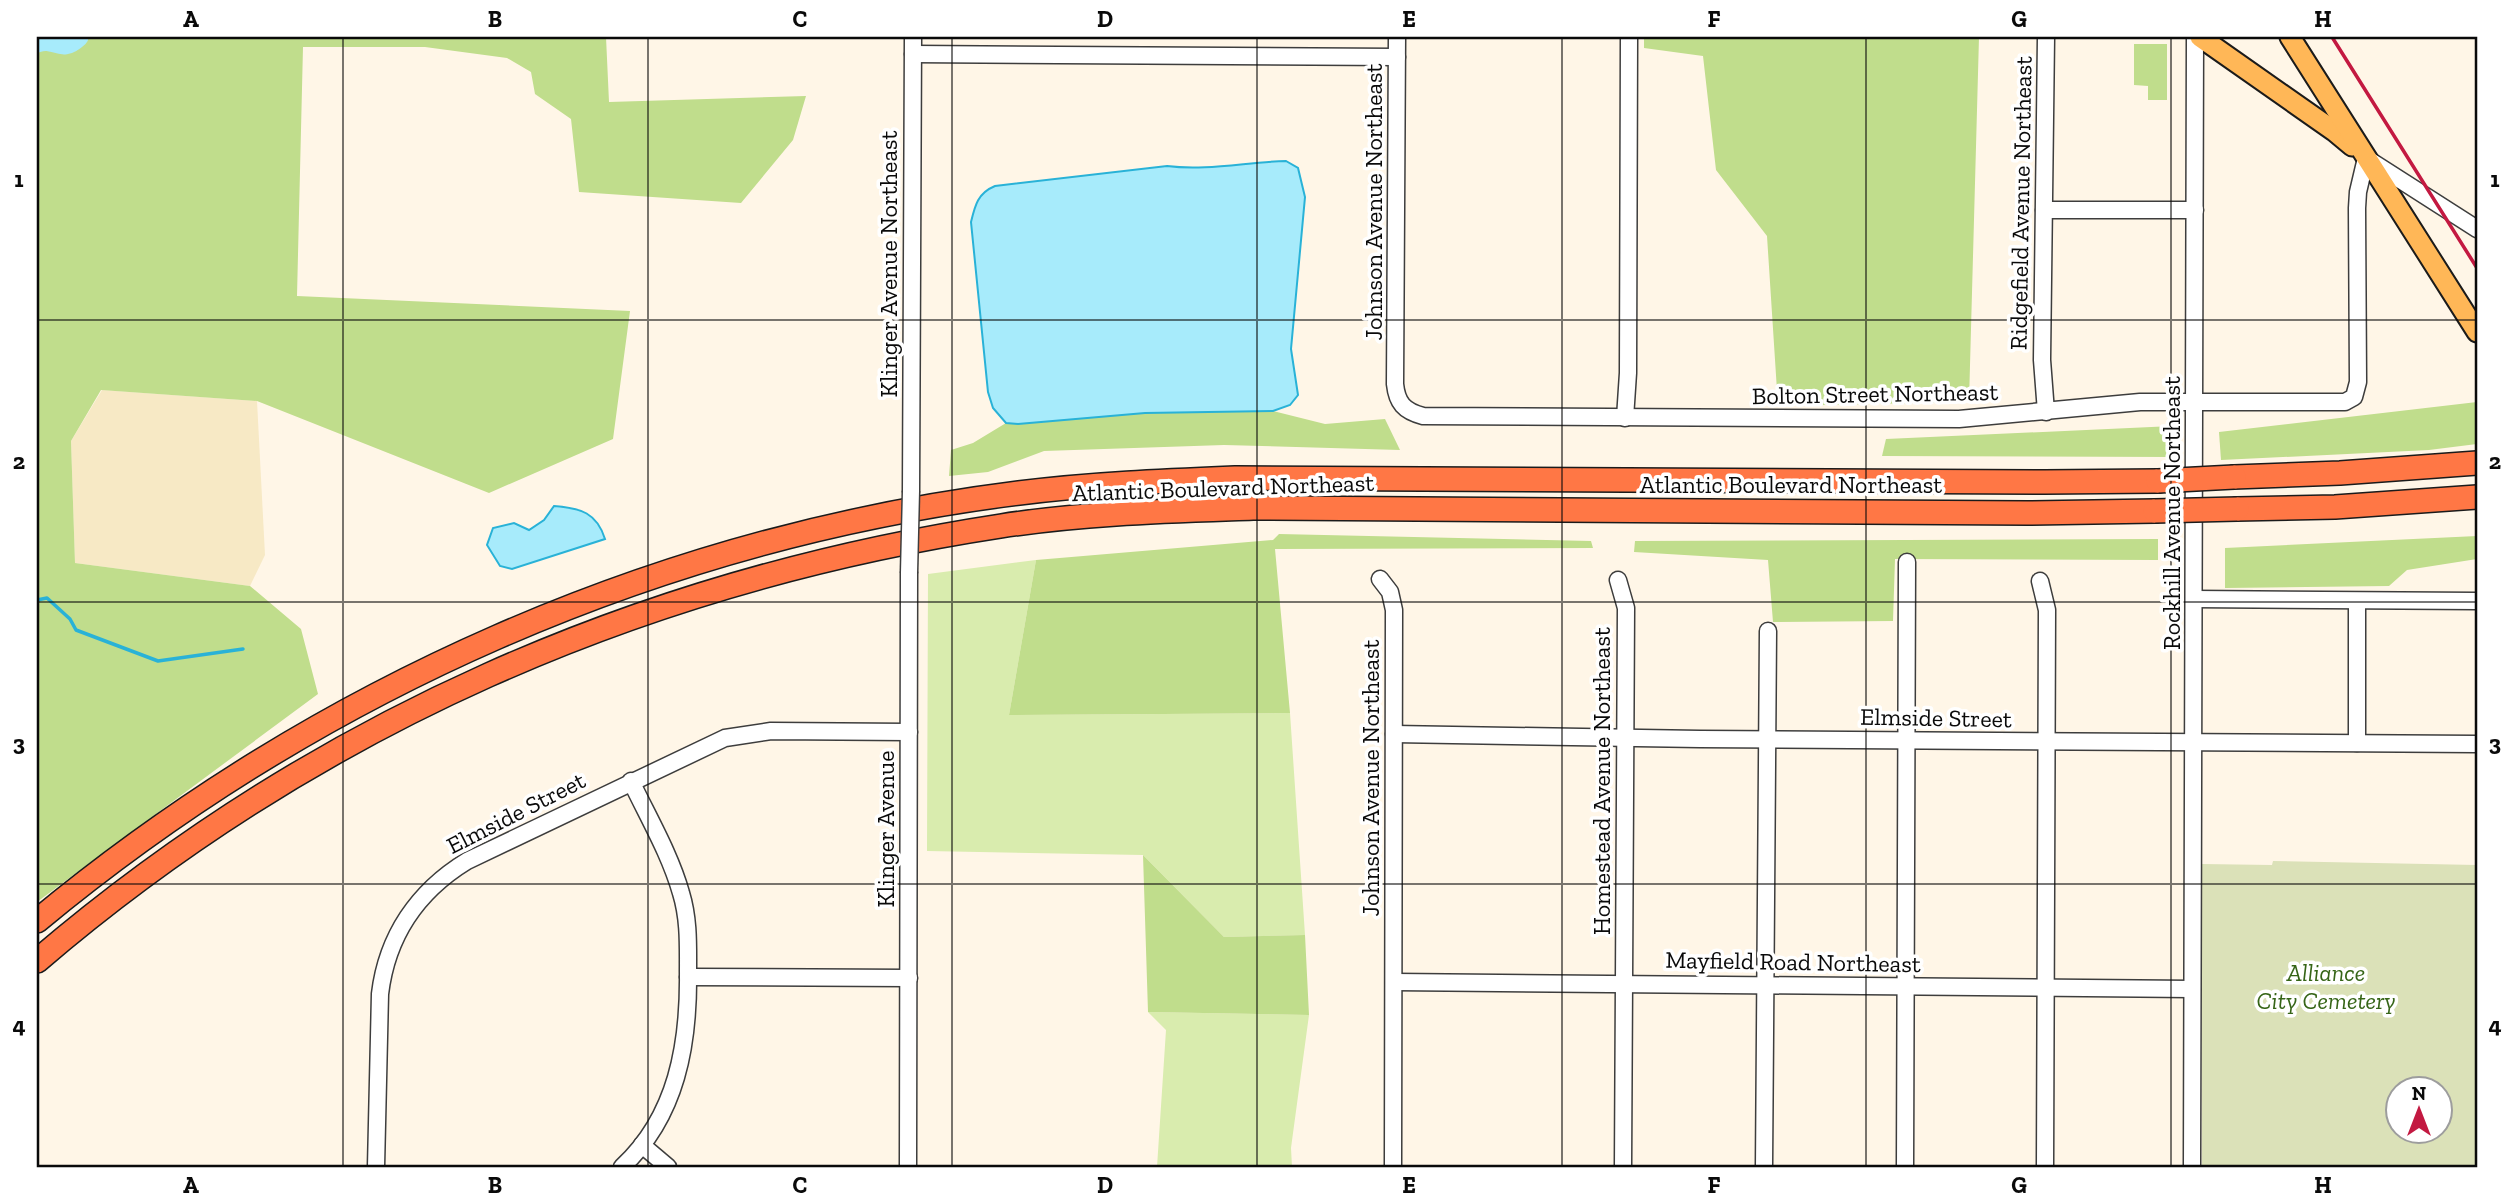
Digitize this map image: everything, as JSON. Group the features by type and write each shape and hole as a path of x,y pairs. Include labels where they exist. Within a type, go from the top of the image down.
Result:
{"highway":[{"name":"Atlantic Boulevard Northeast","path":"37,921 110,863 207,794 301,736 396,684 485,642 608,592 739,550 848,522 1018,493 1144,481 1235,478 2158,481 2340,473 2477,463"},
{"name":"Atlantic Boulevard Northeast","path":"37,961 142,877 234,813 329,755 434,699 541,651 652,609 742,581 859,552 1001,526 1089,516 1188,510 1253,508 2027,513 2347,506 2477,497"}],"main road":[{"path":"2197,37 2334,131 2366,158"},
{"path":"2290,37 2477,332"}],"street":[{"name":"Klinger Avenue Northeast","path":"911,491 913,37"},
{"name":"Johnson Avenue Northeast","path":"1397,37 1395,384 1396,397 1403,407"},
{"path":"1625,418 1628,373 1629,37"},
{"name":"Ridgefield Avenue Northeast","path":"2046,37 2042,360 2046,412"},
{"name":"Rockhill Avenue Northeast","path":"2192,1167 2197,37"},
{"path":"913,54 1397,57"},
{"path":"2366,158 2477,229"},
{"name":"Bolton Street Northeast","path":"1403,407 1430,417 1959,419 2140,402 2339,404 2349,401 2356,392 2358,382 2357,208 2366,158"},
{"path":"2044,210 2195,210"},
{"name":"Klinger Avenue","path":"908,1167 911,491"},
{"path":"1905,1167 1907,562"},
{"name":"Johnson Avenue Northeast","path":"1380,579 1390,592 1394,610 1393,1167"},
{"name":"Homestead Avenue Northeast","path":"1618,580 1626,608 1623,1167"},
{"path":"2040,581 2047,610 2045,1167"},
{"path":"2194,599 2477,601"},
{"path":"2357,601 2357,743"},
{"path":"1764,1167 1768,631"},
{"name":"Elmside Street","path":"376,1167 382,978 394,941 409,914 435,884 467,861 710,744 748,733 771,731 909,732"},
{"name":"Elmside Street","path":"1394,734 2477,744"},
{"path":"622,1167 642,1145 664,1109 681,1064 686,1033 688,977 687,922 681,891 631,781"},
{"path":"688,977 909,978"},
{"name":"Mayfield Road Northeast","path":"1394,982 2192,989"},
{"path":"642,1145 668,1167"}],"shaded area":[{"path":"102,390 257,401 265,555 250,586 75,563 71,441"}],"green space":[{"path":"37,37 606,37 609,102 806,96 793,140 741,203 579,192 571,119 535,94 531,72 507,58 425,47 303,47 297,296 630,311 613,439 489,493 257,401 101,390 71,441 75,563 250,586 301,629 318,694 37,902"},
{"path":"1644,37 1979,37 1969,402 1778,406 1767,236 1716,170 1703,56 1644,48"},
{"path":"2134,44 2167,44 2167,100 2148,100 2148,86 2134,85"},
{"path":"2477,402 2477,444 2429,450 2221,460 2219,432"},
{"path":"1273,411 1325,424 1385,419 1400,450 1224,445 1044,451 988,472 949,476 951,450 973,443 1006,423 1145,413"},
{"path":"2173,426 2173,457 1882,456 1886,439"},
{"path":"1279,534 1591,541 1593,548 1275,549 1290,713 1009,715 1036,560 1273,540"},
{"path":"2477,536 2477,559 2407,570 2389,586 2225,588 2225,548"},
{"path":"2158,539 2158,560 1895,559 1893,621 1773,622 1768,560 1634,552 1635,541"},
{"path":"1036,560 1009,715 1290,713 1305,935 1224,937 1143,855 927,851 928,574"},
{"path":"1143,855 1224,937 1305,935 1309,1015 1148,1012"},
{"name":"Alliance City Cemetery","path":"2273,861 2477,865 2477,1167 2202,1167 2202,864 2272,865"},
{"path":"1148,1012 1309,1015 1291,1148 1292,1167 1157,1167 1166,1030"}],"water":[{"path":"1286,161 1298,168 1305,197 1291,349 1298,395 1290,405 1273,411 1145,413 1006,423 993,408 988,392 971,222 976,205 985,192 995,186 1167,166 1212,167"},
{"path":"554,506 572,508 587,514 597,523 605,539 512,569 500,566 487,545 493,528 514,523 529,530 544,520"}],"waterway":[{"path":"37,43 43,41 67,45 79,37"},
{"path":"37,600 47,598 70,619 76,630 158,661 243,649"}],"railway":[{"path":"2332,37 2477,268"}]}
